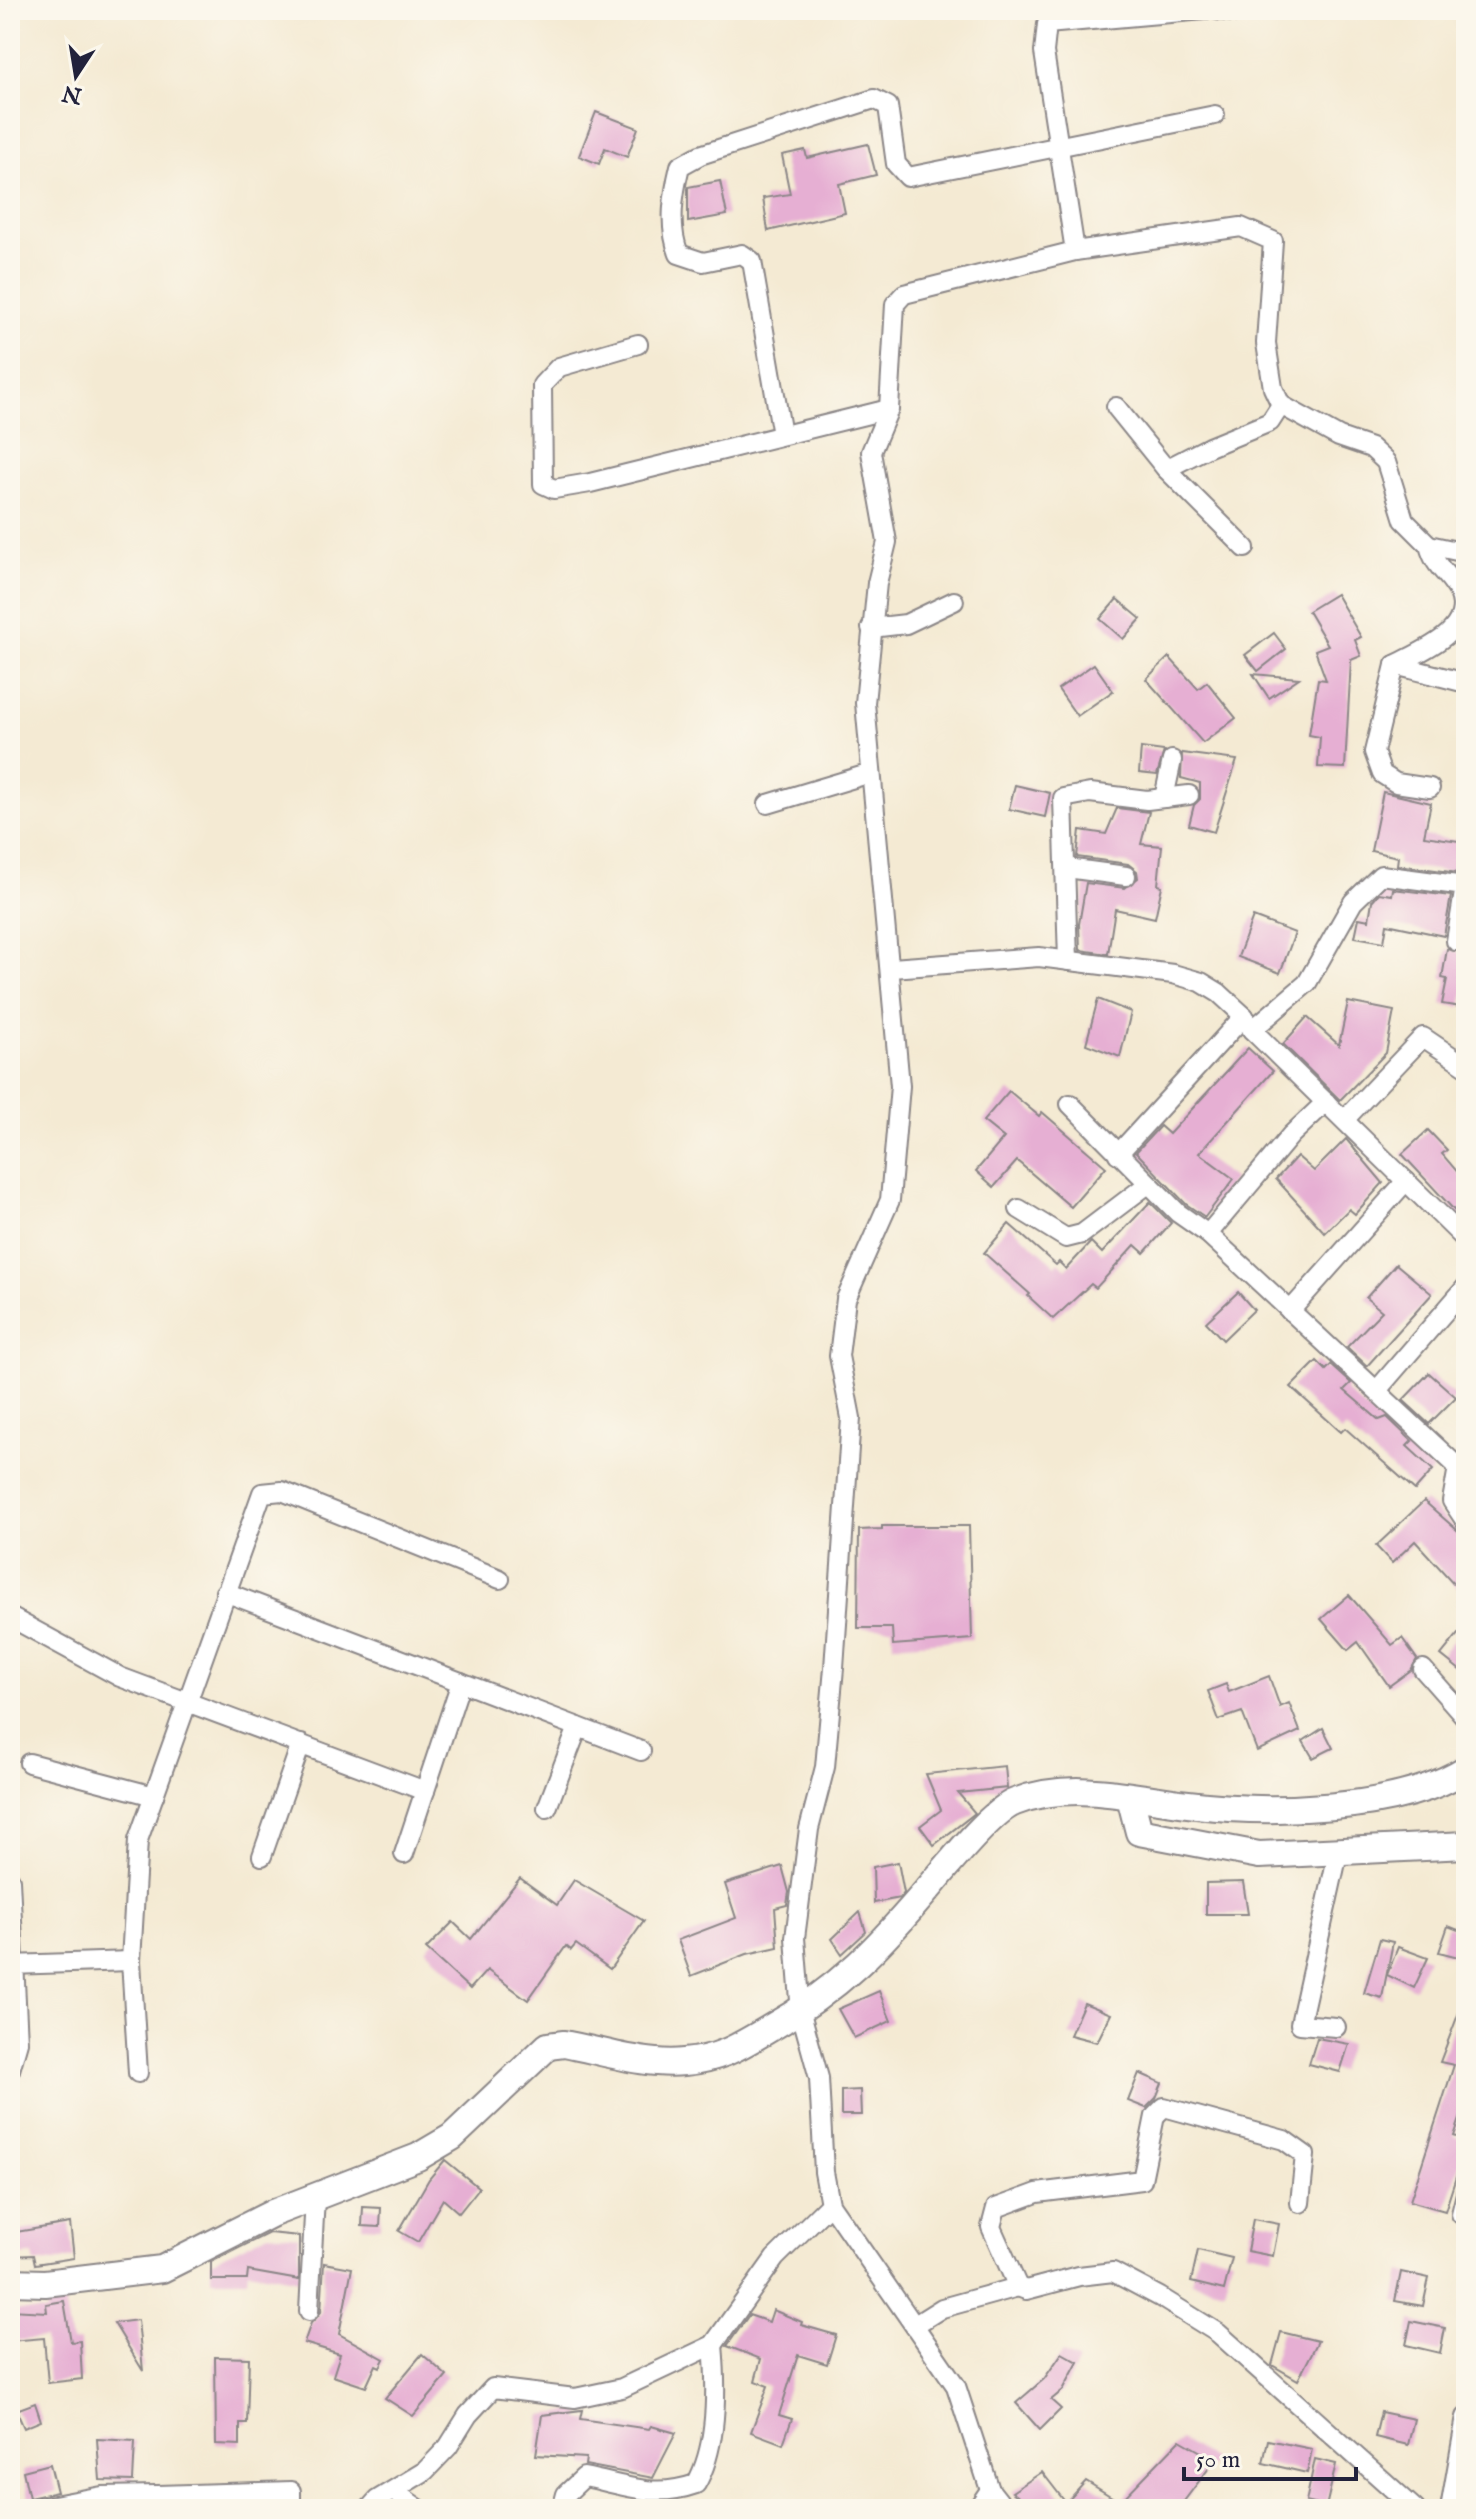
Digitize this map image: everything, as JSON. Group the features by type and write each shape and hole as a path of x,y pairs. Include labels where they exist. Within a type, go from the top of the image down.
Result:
{"main road":[{"path":"10,2282 45,2283 162,2269 273,2213 418,2157 452,2137 548,2046 564,2044 682,2063 734,2052 801,2013 857,1968 962,1849 1010,1803 1046,1792 1096,1789 1130,1797 1219,1808 1316,1806 1413,1791 1443,1783 1466,1769"},
{"path":"1130,1797 1139,1832 1259,1855 1466,1845"}],"street":[{"path":"1075,251 1044,52 1047,17 1204,10"},
{"path":"1217,10 1244,13"},
{"path":"782,435 752,261 742,254 703,262 679,254 673,239 673,194 680,166 700,155 874,99 888,106 896,164 908,177 1215,115"},
{"path":"1005,2509 990,2490 956,2386 830,2204 824,2172 819,2078 801,2013 795,1938 809,1829 825,1767 851,1418 839,1356 846,1299 890,1200 900,1086 892,968 865,703 871,628 887,542 871,452 889,409 895,304 904,294 1075,251 1241,227 1273,241 1266,343 1273,388 1281,405 1339,437 1371,448 1386,462 1404,520 1429,545 1433,563 1460,594 1461,614 1447,638 1395,665 1374,752 1382,774 1396,783 1430,788"},
{"path":"638,344 559,367 542,385 543,484 554,489 590,483 889,409"},
{"path":"1166,469 1270,422 1281,405"},
{"path":"1116,407 1166,469 1245,548"},
{"path":"1429,545 1466,553"},
{"path":"871,628 906,624 954,601"},
{"path":"1395,665 1466,683"},
{"path":"1164,798 1172,760"},
{"path":"768,804 871,773"},
{"path":"1068,961 1063,798 1090,793 1147,800 1189,795"},
{"path":"1067,868 1126,876"},
{"path":"1118,1154 1248,1023 1307,983 1353,902 1381,875 1465,886 1456,941"},
{"path":"892,968 1039,957 1187,977 1219,993 1466,1240"},
{"path":"1345,1119 1423,1037 1466,1066"},
{"path":"1208,1234 1291,1135 1326,1102"},
{"path":"1070,1104 1178,1213 1208,1234 1462,1463 1452,1501 1466,1522"},
{"path":"1290,1311 1406,1181"},
{"path":"1019,1209 1066,1238 1082,1234 1148,1184"},
{"path":"1378,1389 1466,1287"},
{"path":"138,2073 131,1961 138,1840 255,1503 268,1490 282,1491 500,1579"},
{"path":"225,1592 641,1751"},
{"path":"10,1617 120,1677 425,1791"},
{"path":"1423,1669 1466,1718"},
{"path":"404,1854 461,1682"},
{"path":"547,1808 578,1727"},
{"path":"262,1856 301,1744"},
{"path":"29,1763 154,1796"},
{"path":"1336,2027 1300,2024 1338,1853"},
{"path":"10,1880 11,1965 18,2042 10,2070"},
{"path":"11,1965 131,1961"},
{"path":"1018,2287 991,2227 996,2208 1037,2193 1142,2180 1155,2116 1164,2107 1284,2140 1305,2155 1300,2203"},
{"path":"1461,2214 1466,2194"},
{"path":"309,2311 315,2197"},
{"path":"369,2509 425,2471 448,2447 468,2415 493,2388 575,2398 622,2388 713,2345 775,2258 830,2204"},
{"path":"915,2325 942,2308 1018,2287 1026,2290 1079,2276 1113,2272 1218,2333 1415,2509"},
{"path":"562,2509 566,2494 584,2477 642,2491 671,2493 696,2484 707,2464 716,2375 713,2345"},
{"path":"1450,2509 1466,2417"},
{"path":"977,2509 990,2490"},
{"path":"33,2509 102,2496 159,2502 291,2491 291,2509"},
{"path":"393,2491 419,2509"}],"building":[{"path":"596,112 638,128 627,157 605,148 599,164 579,156"},
{"path":"868,144 876,175 839,184 845,213 768,231 763,198 790,194 782,155 805,150 807,158"},
{"path":"720,181 727,215 688,222 688,187"},
{"path":"1336,594 1361,637 1355,640 1361,656 1351,660 1345,768 1318,767 1320,737 1309,735 1318,679 1326,680 1315,650 1328,645 1308,611"},
{"path":"1117,599 1141,619 1123,639 1100,619"},
{"path":"1274,633 1286,649 1258,671 1245,655"},
{"path":"1169,657 1198,689 1207,682 1236,718 1203,743 1146,679"},
{"path":"1094,664 1113,691 1077,716 1058,689"},
{"path":"1253,674 1299,678 1269,698"},
{"path":"1141,748 1164,751 1157,775 1139,773"},
{"path":"1182,753 1237,760 1214,832 1189,825 1194,805 1200,799 1200,783 1181,778"},
{"path":"1015,785 1050,793 1045,817 1009,809"},
{"path":"1383,792 1431,803 1424,836 1466,842 1466,874 1397,865 1398,857 1371,851"},
{"path":"1117,808 1149,812 1141,844 1162,846 1158,885 1162,886 1155,918 1115,909 1108,954 1080,950 1079,924 1086,883 1125,888 1138,878 1137,871 1128,864 1077,857 1080,830 1106,834"},
{"path":"1393,889 1451,896 1444,936 1387,924 1384,942 1355,937 1359,918 1369,920 1372,901 1379,893 1392,895"},
{"path":"1253,917 1295,933 1280,973 1238,957"},
{"path":"1466,947 1466,982 1461,1007 1442,1004 1447,979 1442,978 1447,949 1459,952"},
{"path":"1098,999 1131,1012 1120,1057 1086,1044"},
{"path":"1348,1002 1394,1011 1386,1053 1340,1100 1283,1044 1307,1017 1339,1045"},
{"path":"1248,1048 1273,1071 1199,1153 1234,1179 1205,1217 1186,1204 1136,1152 1160,1126 1169,1134"},
{"path":"1009,1091 1039,1116 1042,1112 1106,1167 1071,1207 1017,1161 994,1187 976,1171 1004,1138 983,1121"},
{"path":"1428,1130 1447,1150 1442,1154 1466,1182 1466,1223 1402,1154"},
{"path":"1346,1139 1383,1183 1355,1214 1349,1209 1325,1233 1276,1179 1297,1156 1314,1171"},
{"path":"1150,1202 1171,1223 1144,1253 1135,1245 1096,1288 1091,1284 1053,1319 984,1253 1009,1224 1056,1265 1059,1262 1066,1269 1091,1242 1102,1253"},
{"path":"1396,1264 1432,1294 1367,1366 1347,1347 1382,1311 1366,1298"},
{"path":"1238,1292 1254,1310 1223,1340 1206,1322"},
{"path":"1317,1361 1326,1370 1331,1365 1351,1383 1344,1390 1379,1420 1387,1417 1412,1441 1407,1446 1433,1470 1415,1490 1345,1428 1341,1432 1291,1387"},
{"path":"1429,1373 1456,1397 1429,1424 1403,1400"},
{"path":"1424,1501 1466,1538 1466,1597 1415,1541 1392,1563 1376,1546"},
{"path":"882,1526 969,1526 972,1639 893,1645 892,1628 858,1628 859,1530 882,1529"},
{"path":"1349,1595 1392,1645 1402,1638 1417,1659 1411,1670 1389,1686 1358,1642 1348,1650 1321,1619"},
{"path":"1466,1624 1466,1675 1441,1655"},
{"path":"1269,1676 1280,1707 1289,1703 1300,1731 1257,1751 1242,1712 1219,1720 1208,1691 1226,1684 1229,1692"},
{"path":"1323,1728 1333,1748 1313,1758 1303,1741"},
{"path":"1005,1766 1007,1788 958,1793 975,1813 934,1845 920,1826 941,1810 926,1774"},
{"path":"898,1862 904,1893 900,1898 874,1903 873,1867"},
{"path":"782,1866 789,1892 787,1905 775,1908 778,1947 747,1954 691,1976 678,1940 736,1918 725,1884"},
{"path":"520,1878 557,1905 574,1880 644,1921 610,1969 576,1944 571,1950 566,1946 528,2000 487,1970 470,1989 426,1949 453,1922 471,1939"},
{"path":"1243,1882 1248,1914 1206,1914 1206,1883"},
{"path":"860,1912 866,1932 842,1954 832,1939"},
{"path":"1448,1926 1466,1933 1466,1959 1439,1952"},
{"path":"1380,1939 1393,1942 1382,1998 1364,1993"},
{"path":"1398,1947 1428,1958 1414,1988 1387,1975"},
{"path":"879,1991 891,2021 854,2038 838,2009"},
{"path":"1464,1999 1466,2102 1454,2136 1466,2140 1466,2146 1445,2211 1410,2201 1454,2065 1440,2062"},
{"path":"1084,2003 1111,2014 1097,2042 1070,2035"},
{"path":"1317,2038 1349,2044 1340,2072 1309,2064"},
{"path":"1139,2073 1162,2083 1156,2098 1146,2108 1128,2101"},
{"path":"860,2090 861,2115 841,2115 841,2091"},
{"path":"445,2160 479,2188 459,2213 443,2199 418,2242 399,2231 429,2179"},
{"path":"363,2207 381,2208 380,2227 362,2226"},
{"path":"1253,2219 1279,2224 1273,2256 1247,2251"},
{"path":"70,2223 74,2258 35,2264 33,2255 10,2256 10,2233"},
{"path":"269,2233 299,2236 299,2280 248,2271 247,2280 211,2280 211,2262"},
{"path":"1198,2250 1232,2258 1224,2290 1191,2282"},
{"path":"324,2263 352,2268 339,2334 384,2359 380,2367 376,2365 366,2387 333,2376 340,2354 304,2343 311,2323 321,2312"},
{"path":"1401,2272 1429,2278 1423,2306 1395,2301"},
{"path":"64,2301 71,2342 80,2341 82,2379 48,2383 44,2338 10,2341 10,2310 47,2312 46,2304"},
{"path":"773,2310 802,2322 801,2325 836,2335 827,2364 798,2355 779,2415 792,2419 783,2444 751,2432 768,2386 755,2381 761,2359 727,2346 749,2315 769,2322"},
{"path":"138,2320 143,2371 114,2323"},
{"path":"1411,2321 1445,2328 1440,2353 1406,2345"},
{"path":"1281,2332 1318,2341 1298,2380 1272,2365"},
{"path":"1062,2353 1078,2362 1063,2390 1051,2400 1061,2409 1040,2430 1016,2403 1044,2379"},
{"path":"422,2354 447,2376 413,2416 385,2398"},
{"path":"215,2357 249,2358 247,2423 240,2423 240,2445 216,2444"},
{"path":"35,2403 41,2421 24,2428 16,2410"},
{"path":"582,2410 580,2419 649,2429 651,2426 676,2433 653,2478 585,2465 586,2458 536,2455 542,2415"},
{"path":"1381,2412 1414,2419 1408,2445 1375,2437"},
{"path":"97,2439 135,2441 133,2481 100,2480"},
{"path":"1180,2440 1215,2460 1178,2509 1035,2509 1012,2492 1042,2472 1066,2503 1086,2481 1120,2502"},
{"path":"1268,2440 1312,2449 1307,2473 1263,2463"},
{"path":"1315,2459 1336,2464 1326,2507 1306,2502"},
{"path":"50,2464 57,2492 29,2498 23,2471"}]}
